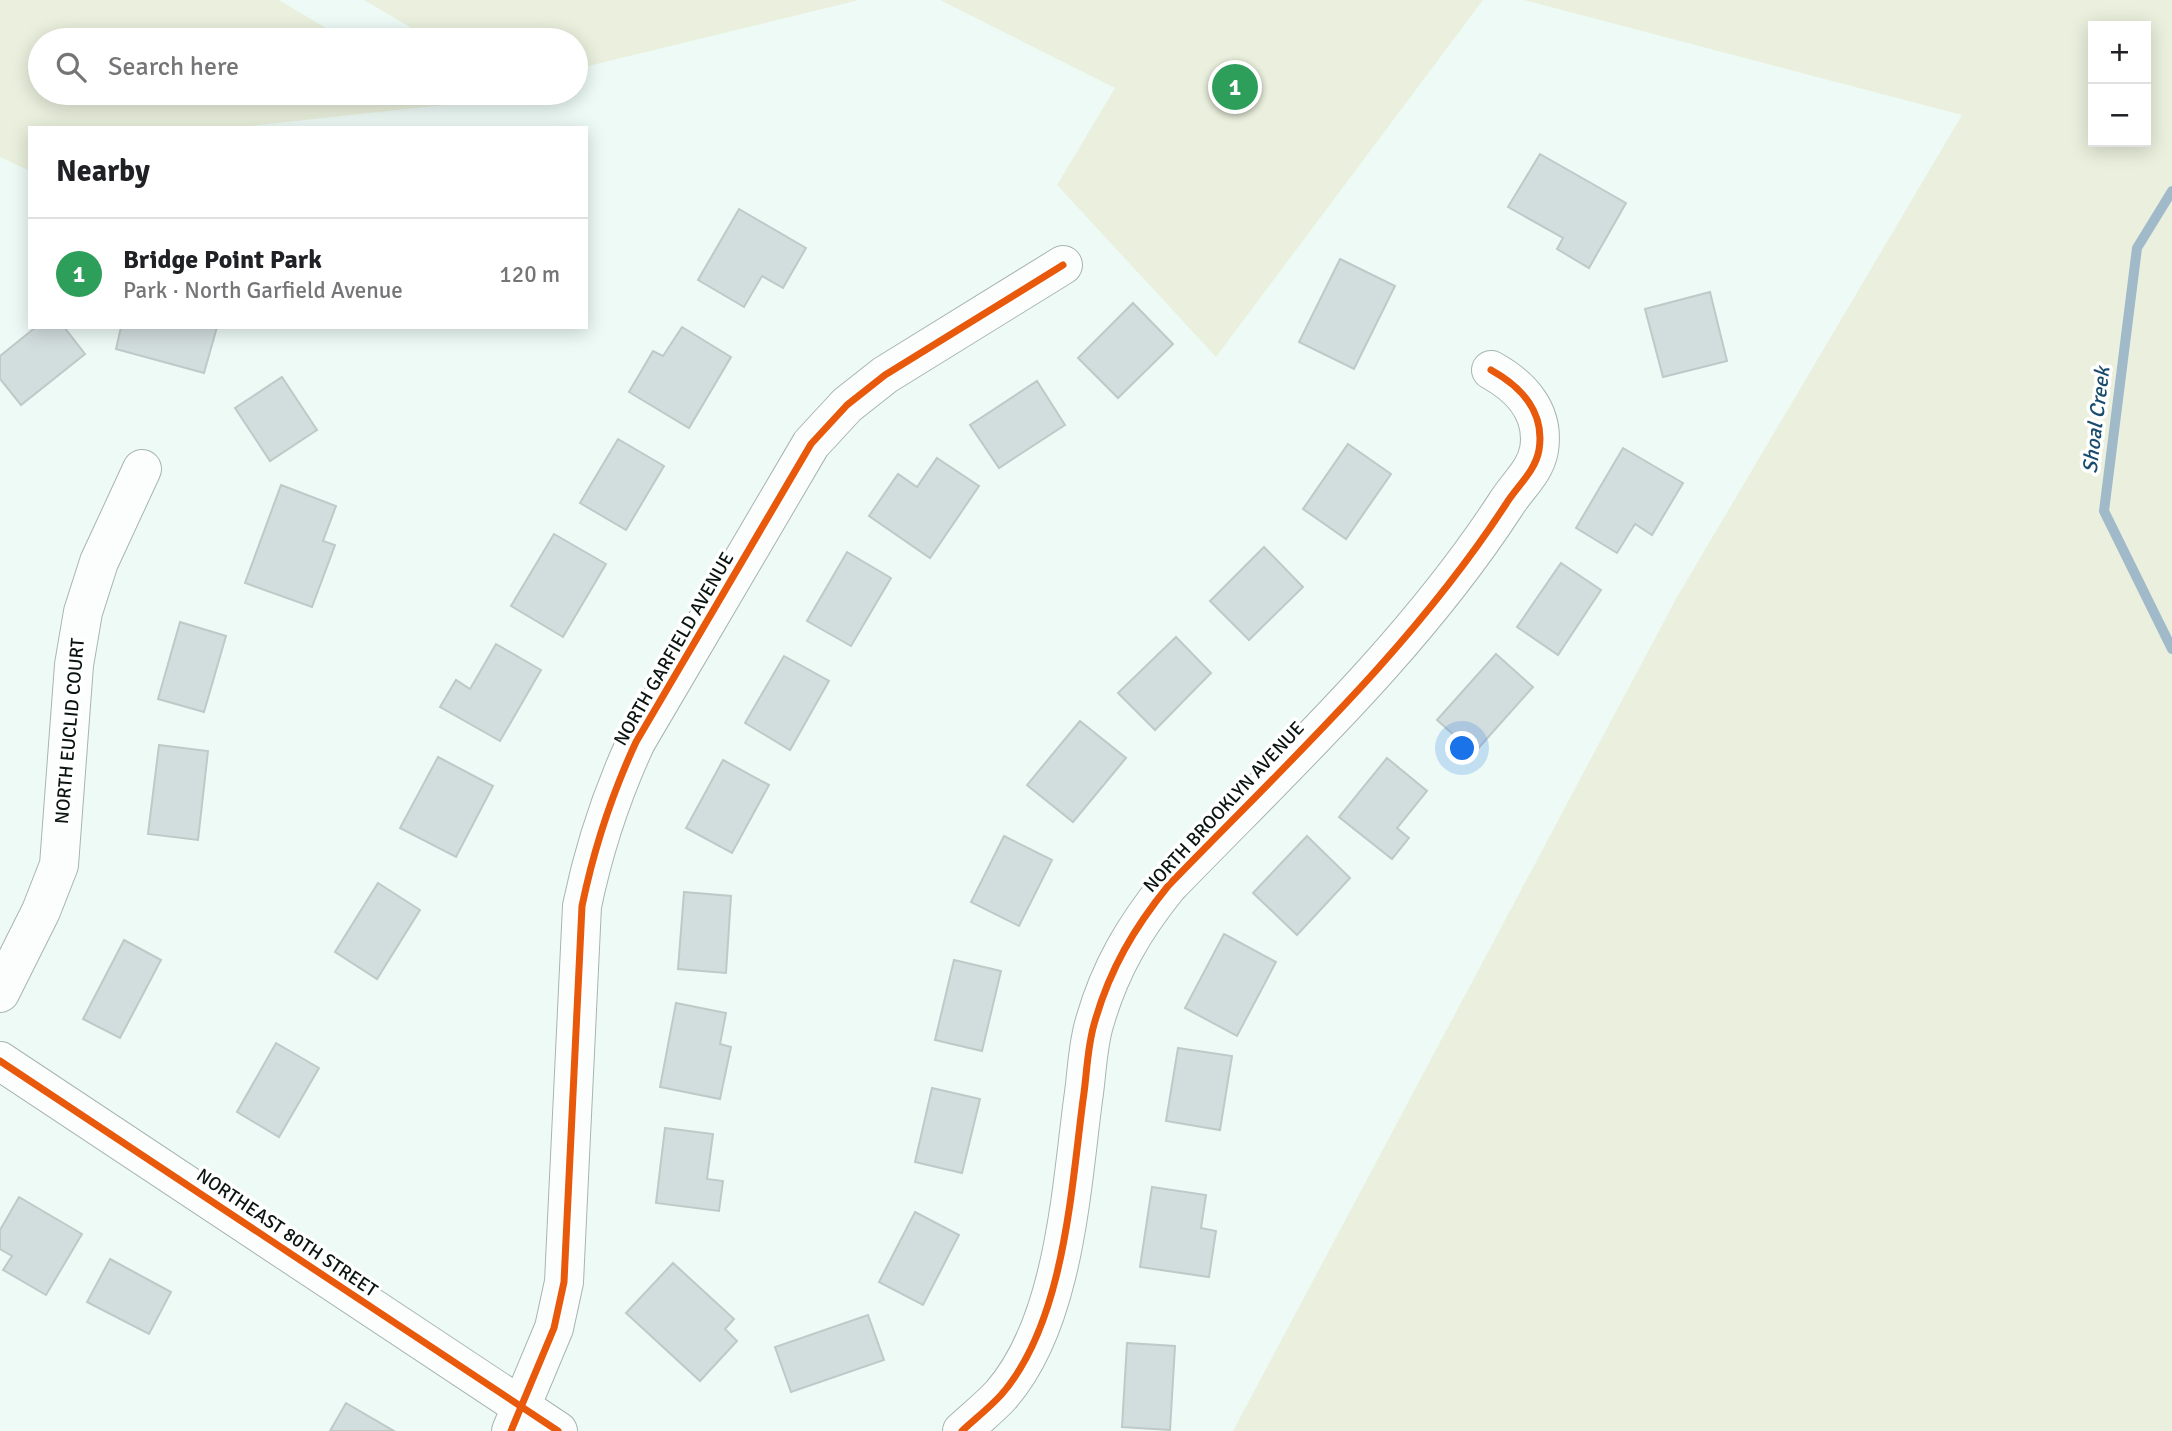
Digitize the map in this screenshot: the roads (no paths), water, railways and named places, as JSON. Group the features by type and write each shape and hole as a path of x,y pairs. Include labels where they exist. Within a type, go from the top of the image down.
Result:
{"street":[{"name":"NORTH GARFIELD AVENUE","path":"516,1420 554,1328 564,1282 582,906 595,847 609,804 636,742 811,444 847,405 885,374 1063,265"},
{"name":"NORTH BROOKLYN AVENUE","path":"984,1424 1019,1369 1054,1285 1067,1226 1093,1024 1111,973 1135,927 1168,886 1392,654 1442,594 1512,494 1529,475 1539,452 1539,426 1530,402 1513,383 1491,370"},
{"name":"NORTH EUCLID COURT","path":"0,993 41,911 59,864 74,665 83,612 99,562 142,469"},
{"name":"NORTHEAST 80TH STREET","path":"0,1061 516,1420 558,1431"}],"waterway":[{"name":"Shoal Creek","path":"2172,191 2137,248 2104,511 2172,649"}],"place":[{"name":"Bridge Point Park","path":"1235,87"}]}
